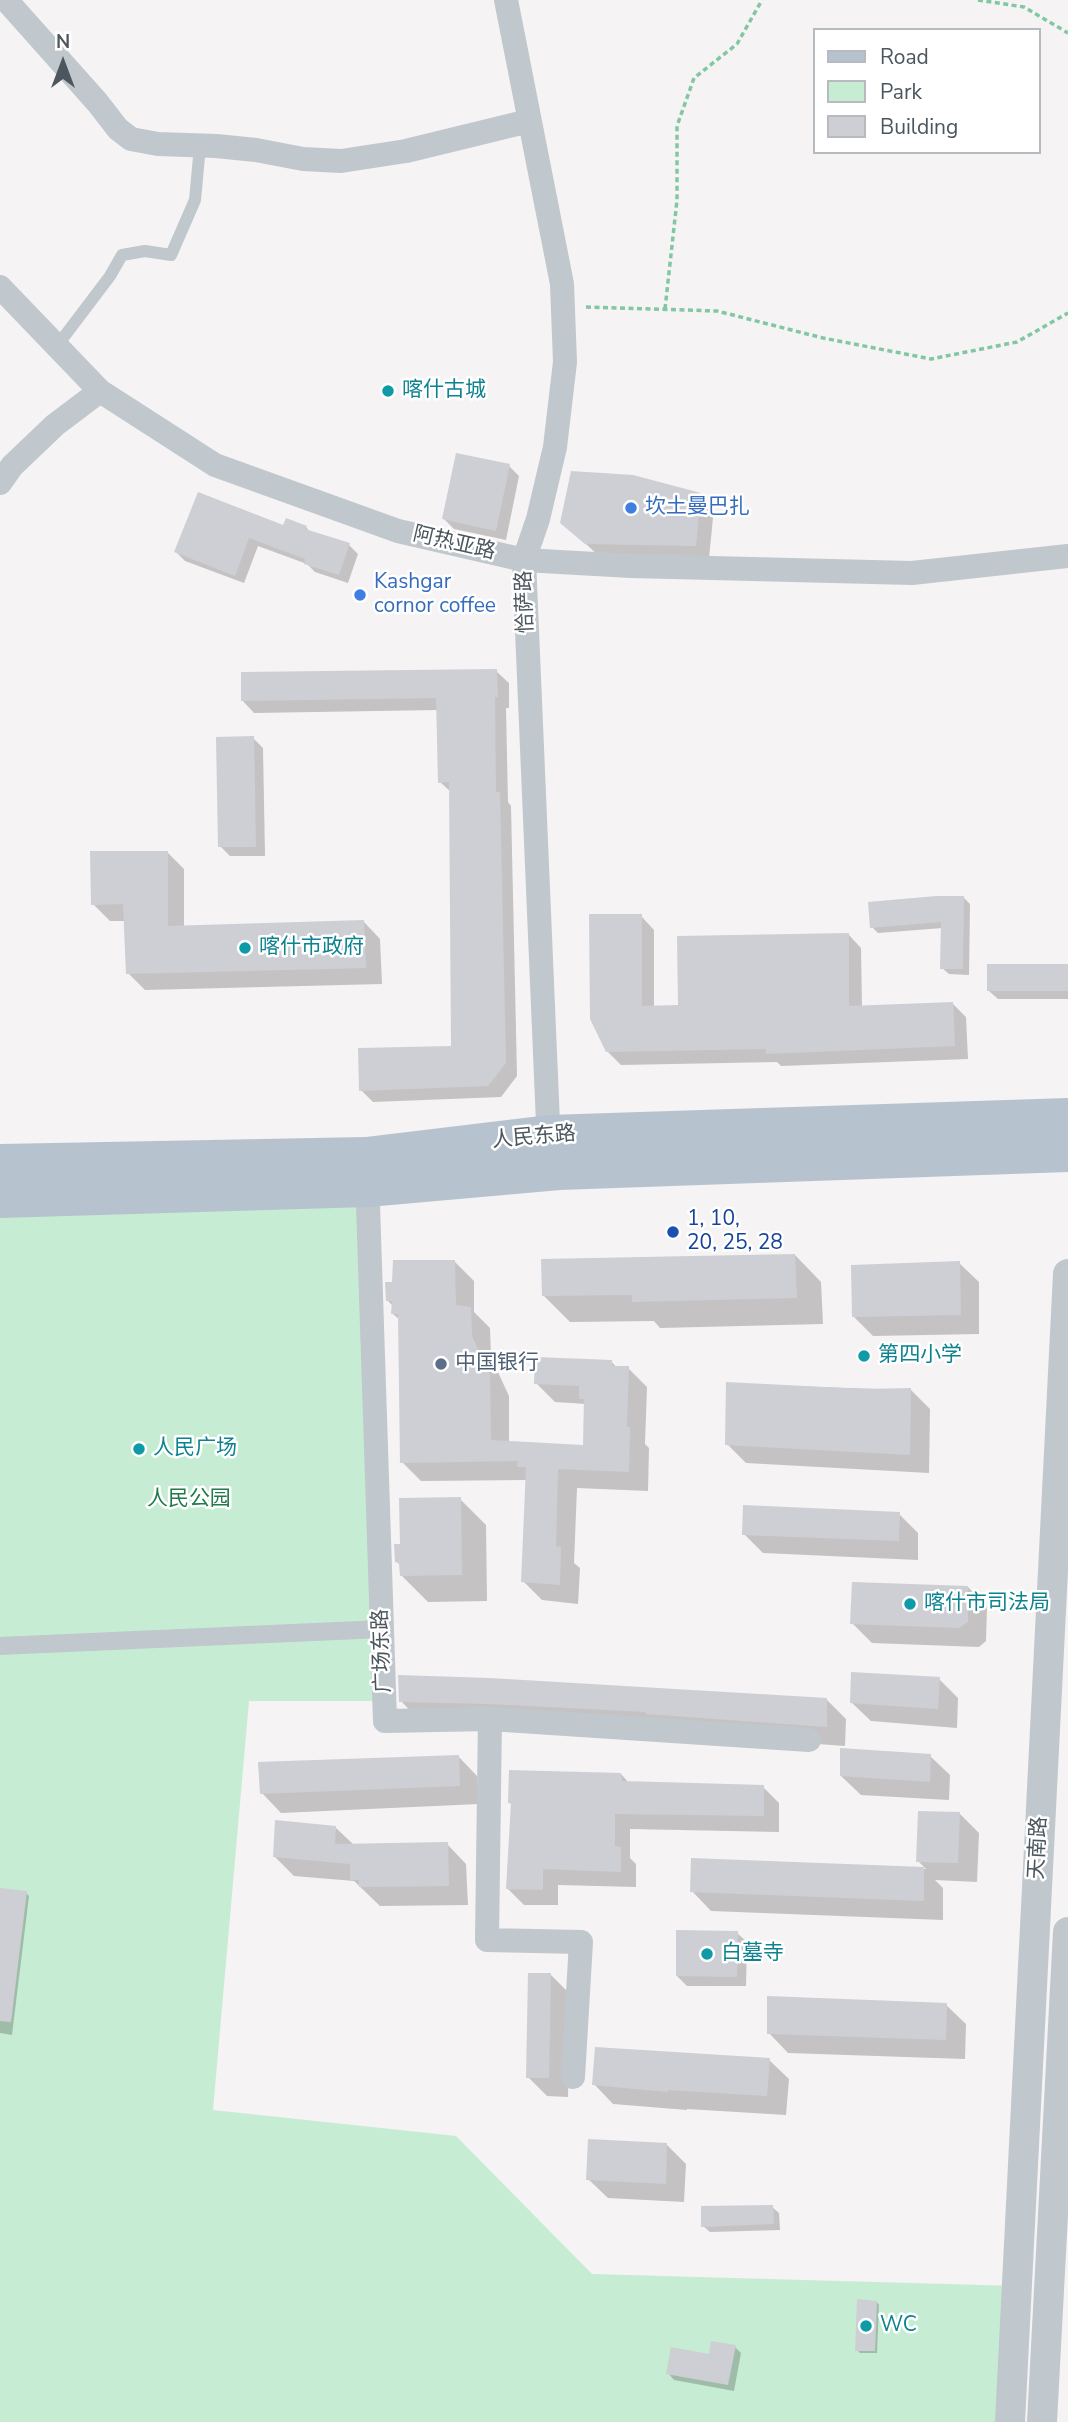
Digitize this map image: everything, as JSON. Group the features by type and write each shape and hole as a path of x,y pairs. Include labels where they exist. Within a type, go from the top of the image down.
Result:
{"main road":[{"name":"人民东路","path":"0,1199 367,1172 549,1134 1068,1117"},
{"name":"人民东路","path":"0,1163 367,1172 550,1172 1068,1153"}],"street":[{"path":"6,0 118,129 131,138 158,144 256,150 303,159 341,161 406,152 529,121"},
{"name":"恰萨路","path":"506,0 562,284 563,307 565,362 555,447 538,519 524,560 550,1172"},
{"name":"阿热亚路","path":"0,287 100,391 215,466 398,531 524,560 631,566 912,573 1068,556"},
{"path":"0,483 12,466 55,425 100,391"},
{"name":"广场东路","path":"367,1172 386,1721 490,1718 808,1740"},
{"name":"天南路","path":"1010,2422 1068,1274"},
{"path":"0,1646 382,1629"},
{"path":"490,1718 487,1940 581,1942 573,2077"},
{"path":"1042,2422 1068,1932"}],"lane":[{"path":"57,346 110,276 122,255 145,251 171,255 195,200 200,146"}],"path":[{"path":"665,309 677,200 677,126 694,78 737,44 762,0"},
{"path":"978,0 1024,7 1068,33"},
{"path":"563,307 717,311 824,338 931,359 1017,342 1068,313"}],"green space":[{"name":"人民公园","path":"367,1188 385,1701 249,1701 213,2110 456,2136 592,2274 1017,2286 1010,2422 0,2422 0,1199"}],"building":[{"path":"456,453 510,464 496,531 442,519"},
{"name":"坎土曼巴扎","path":"571,471 633,475 701,493 696,546 585,544 560,523"},
{"path":"198,492 283,525 286,518 307,526 305,529 350,543 339,575 304,564 305,559 249,538 235,576 174,552"},
{"path":"497,669 496,792 500,792 506,1063 488,1086 359,1091 358,1048 451,1046 449,782 438,783 436,698 241,701 241,672"},
{"path":"254,736 256,847 218,847 216,737"},
{"name":"喀什市政府","path":"90,851 168,851 168,926 364,920 366,968 126,974 123,904 91,905"},
{"path":"964,896 963,969 940,969 941,922 870,928 868,902"},
{"path":"589,914 642,914 642,1006 678,1005 677,936 849,933 849,1006 953,1002 955,1046 766,1054 766,1049 606,1052 590,1019"},
{"path":"987,964 1068,964 1068,991 987,991"},
{"path":"795,1254 797,1298 632,1302 632,1295 542,1296 541,1259"},
{"path":"393,1260 455,1260 456,1305 471,1307 472,1336 490,1375 491,1440 583,1445 584,1399 579,1399 579,1386 534,1384 535,1357 612,1360 612,1366 629,1366 629,1472 558,1469 556,1546 561,1547 560,1585 521,1582 526,1467 517,1467 518,1461 400,1463 398,1314 391,1314 392,1301 386,1301 385,1282 392,1282"},
{"path":"960,1261 961,1315 852,1317 851,1265"},
{"name":"第四小学","path":"726,1382 864,1389 911,1388 910,1455 725,1445"},
{"path":"461,1497 462,1575 400,1576 399,1563 395,1562 394,1544 400,1544 399,1498"},
{"path":"743,1505 900,1512 899,1541 742,1535"},
{"name":"喀什市司法局","path":"852,1582 968,1586 968,1622 959,1628 850,1624"},
{"path":"851,1672 940,1677 938,1709 850,1703"},
{"path":"398,1675 827,1698 827,1727 646,1712 399,1702"},
{"path":"840,1748 931,1754 930,1782 840,1776"},
{"path":"459,1755 460,1786 260,1794 258,1762"},
{"path":"509,1770 621,1773 622,1781 764,1785 764,1816 615,1814 615,1846 621,1847 621,1872 543,1869 543,1890 506,1889 511,1803 508,1803"},
{"path":"918,1811 960,1812 958,1863 916,1862"},
{"path":"275,1820 336,1826 335,1844 448,1842 449,1886 359,1887 359,1880 350,1880 350,1864 273,1857"},
{"path":"691,1858 924,1867 924,1901 690,1892"},
{"path":"0,1888 27,1891 11,2022 0,2021"},
{"name":"白墓寺","path":"676,1930 738,1931 737,1977 676,1976"},
{"path":"528,1973 551,1973 549,2078 526,2078"},
{"path":"767,1996 947,2003 946,2040 767,2034"},
{"path":"595,2047 770,2058 767,2096 668,2092 592,2085"},
{"path":"588,2139 667,2143 666,2184 586,2180"},
{"path":"773,2205 774,2224 701,2227 701,2206"},
{"name":"WC","path":"857,2299 877,2301 875,2351 855,2351"},
{"path":"711,2341 736,2345 728,2385 666,2374 671,2347 709,2354"}],"place":[{"name":"喀什古城","path":"388,391"},
{"name":"坎土曼巴扎","path":"631,508"},
{"name":"Kashgar cornor coffee","path":"360,595"},
{"name":"喀什市政府","path":"245,948"},
{"name":"1, 10, 20, 25, 28","path":"673,1232"},
{"name":"第四小学","path":"864,1356"},
{"name":"中国银行","path":"441,1364"},
{"name":"人民广场","path":"139,1449"},
{"name":"喀什市司法局","path":"910,1604"},
{"name":"白墓寺","path":"707,1954"},
{"name":"WC","path":"866,2326"}]}
